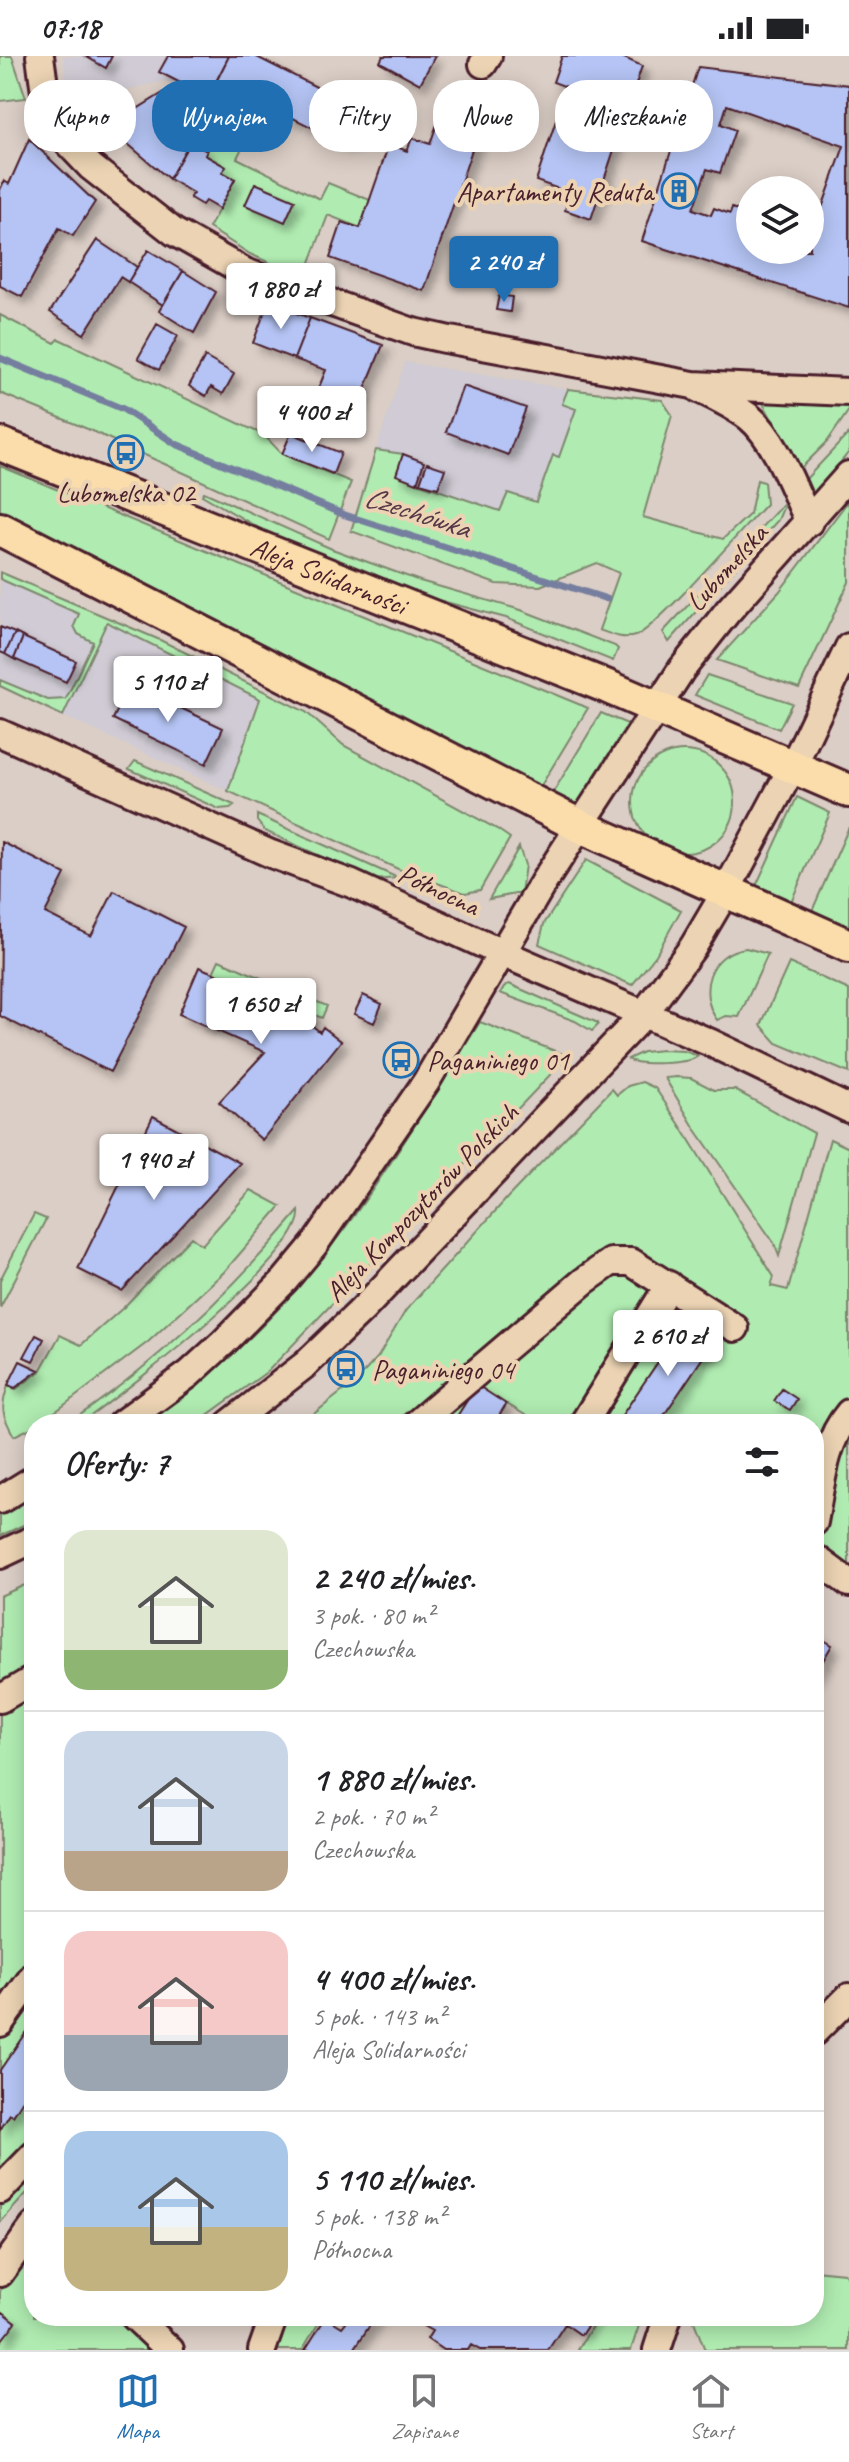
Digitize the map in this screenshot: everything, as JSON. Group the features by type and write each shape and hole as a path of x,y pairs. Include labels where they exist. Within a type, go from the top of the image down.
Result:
{"main road":[{"name":"Aleja Solidarności","path":"0,444 657,708 793,766"},
{"path":"0,529 580,826 849,946"},
{"path":"793,766 849,791"}],"street":[{"path":"40,56 47,107 68,143 91,167 174,232 245,272 413,332 693,385 849,392"},
{"path":"693,385 751,419 766,438 792,484 809,522"},
{"name":"Lubomelska","path":"580,826 703,641 849,475"},
{"path":"793,766 849,647"},
{"name":"Północna","path":"0,733 271,854 352,884 711,1043 849,1109"},
{"name":"Aleja Kompozytorów Polskich","path":"242,1414 306,1364 362,1310 643,1015 693,947 793,766"},
{"name":"Aleja Kompozytorów Polskich","path":"135,1414 189,1374 224,1342 285,1280 314,1245 426,1082 580,826"},
{"path":"428,1414 584,1281 611,1262 631,1262 735,1328"},
{"path":"589,1414 669,1285"},
{"path":"824,1469 839,1424 849,1413"},
{"path":"0,1500 24,1485"},
{"path":"0,1555 24,1544"},
{"path":"824,1564 849,1583"},
{"path":"0,2023 24,1989"},
{"path":"824,2022 849,1997"},
{"path":"0,2190 24,2165"},
{"path":"0,2273 24,2240"},
{"path":"145,2326 170,2350"},
{"path":"262,2350 270,2326"},
{"path":"657,2350 665,2326"}],"shaded area":[{"path":"63,56 229,56 216,80 152,80 152,84 136,88 136,80 67,80"},
{"path":"405,362 568,389 563,404 576,408 559,457 553,456 536,502 500,511 417,483 403,454 376,450"},
{"path":"0,579 79,614 94,641 67,699 48,700 0,680"},
{"path":"107,622 260,699 228,791 63,716"}],"green space":[{"path":"0,56 12,56 24,98 0,101"},
{"path":"206,152 240,152 237,158 320,199 328,183 370,200 360,228 328,215 304,278 250,254 209,228 235,179 222,172 225,166 205,155"},
{"path":"0,315 55,343 59,339 264,435 282,454 351,482 329,539 90,430 0,393"},
{"path":"568,389 662,400 672,415 643,517 723,539 750,514 757,480 764,482 766,504 680,598 645,630 626,637 599,630 619,573 597,563 540,586 496,584 351,531 376,450 403,454 417,483 500,511 508,493 536,502 553,455 559,457 576,409 562,404"},
{"path":"762,401 849,405 849,410 827,442 798,468"},
{"path":"849,433 849,452 810,500 804,481"},
{"path":"0,466 588,708 539,789 92,557 0,515"},
{"path":"204,492 332,549 420,581 521,610 618,649 613,661 506,618 419,595 264,531 202,495"},
{"path":"849,500 849,582 799,688 717,660 779,592"},
{"path":"786,501 778,520 669,642 663,632"},
{"path":"0,572 160,640 306,712 343,745 497,829 510,838 480,890 465,893 398,869 228,791 260,699 107,622 63,716 0,686 0,680 48,700 66,699 93,642 78,634 74,626 79,614 0,579"},
{"path":"707,675 792,703 779,729 695,695"},
{"path":"601,713 630,725 575,809 551,796"},
{"path":"684,751 704,755 720,766 731,782 735,802 731,822 720,838 704,849 684,853 664,849 648,838 637,822 633,802 637,782 648,766 664,755"},
{"path":"135,761 234,805 219,809 129,769"},
{"path":"797,797 830,813 791,902 756,886"},
{"path":"257,815 398,878 373,880 265,831 257,821"},
{"path":"849,827 849,928 812,911"},
{"path":"519,847 525,865 521,893 489,899"},
{"path":"586,860 681,910 656,955 632,985 539,944 544,924"},
{"path":"746,948 768,954 739,1017 726,1016 717,1020 708,998 710,975 723,957"},
{"path":"219,960 327,1006 322,1018 213,973"},
{"path":"789,963 849,990 849,1073 777,1043 761,1025"},
{"path":"509,984 598,1025 592,1031 575,1021 500,993"},
{"path":"480,1022 568,1056 268,1371 209,1414 158,1414 248,1340 279,1308 335,1241 410,1133"},
{"path":"684,1051 698,1056 663,1063 641,1063 628,1059 643,1052"},
{"path":"665,1078 691,1078 714,1090 735,1090 814,1133 779,1256 774,1243 694,1127"},
{"path":"642,1082 655,1088 774,1277 771,1286 788,1290 830,1139 849,1148 849,1569 824,1552 824,1414 524,1414 507,1404 500,1414 314,1414 358,1379 378,1357 406,1310 509,1196 612,1089 617,1095 628,1086"},
{"path":"251,1190 281,1206 224,1272 148,1342 52,1414 24,1414 24,1431 14,1436 4,1411 8,1386 16,1389 40,1371 60,1335 81,1345 124,1307 191,1237 202,1245"},
{"path":"299,1211 293,1231 274,1257 212,1319 93,1414 81,1414 161,1352 246,1270"},
{"path":"34,1214 46,1219 0,1308 0,1280"},
{"path":"24,1503 24,1525 0,1536 0,1516"},
{"path":"24,1585 24,2196 0,2223 0,1596"},
{"path":"24,2258 24,2326 124,2326 151,2350 0,2350 0,2291"},
{"path":"824,2271 844,2273 849,2278 849,2350 705,2350 696,2326 824,2326"},
{"path":"286,2326 317,2326 302,2350 276,2350"},
{"path":"592,2326 639,2326 631,2350 578,2350"}],"building":[{"path":"85,56 112,56 106,68"},
{"path":"168,56 229,56 217,80 175,80 159,72"},
{"path":"229,56 255,56 309,83 309,126 293,118 293,80 217,80"},
{"path":"383,56 435,56 420,84 380,62"},
{"path":"562,56 620,56 642,66 637,80 553,82"},
{"name":"Apartamenty Reduta","path":"698,67 849,85 849,308 642,241 671,152 713,152 713,80 694,80"},
{"path":"152,100 152,152 184,152 169,179 136,151 136,110"},
{"path":"555,123 555,152 613,152 591,219 565,210 570,193 536,181"},
{"path":"433,136 433,152 471,152 424,291 330,258 342,222 360,228 386,152 417,152 417,140 430,144"},
{"path":"24,150 43,152 95,202 73,236 59,228 22,297 0,286 0,190 4,181 9,184"},
{"path":"184,152 206,152 205,155 226,167 222,172 235,179 219,209 205,201 202,205 190,198 193,193 169,179"},
{"path":"255,183 295,200 285,222 245,205"},
{"path":"97,240 137,267 128,282 120,277 84,334 50,312"},
{"path":"148,250 183,271 163,305 128,282"},
{"path":"183,271 216,292 194,333 159,311"},
{"path":"499,295 512,297 510,312 496,310"},
{"path":"268,303 310,318 294,359 253,343"},
{"path":"310,318 383,345 352,420 312,404 326,370 294,359"},
{"path":"157,324 178,336 159,370 138,358"},
{"path":"205,357 234,374 223,394 211,387 206,396 189,386"},
{"path":"463,386 526,408 508,455 446,432"},
{"path":"291,433 341,453 333,474 282,454"},
{"path":"403,454 424,462 417,483 396,475"},
{"path":"427,463 445,469 438,488 420,483"},
{"path":"0,627 15,633 5,654 0,652"},
{"path":"15,633 23,637 14,659 5,654"},
{"path":"23,637 76,661 66,682 14,659"},
{"path":"130,684 223,728 206,764 113,719"},
{"path":"2,842 65,874 45,913 91,936 114,891 184,927 110,1072 0,1016"},
{"path":"199,967 314,1015 310,1024 320,1032 323,1027 341,1041 262,1140 219,1102 265,1052 179,1014"},
{"path":"363,995 382,1004 374,1023 354,1014"},
{"path":"153,1116 240,1163 122,1291 78,1269"},
{"path":"685,1322 714,1341 665,1414 623,1414"},
{"path":"36,1335 44,1339 33,1361 24,1357"},
{"path":"20,1361 39,1370 15,1388 8,1385"},
{"path":"477,1385 506,1404 500,1414 458,1414"},
{"path":"782,1389 797,1399 790,1410 774,1401"},
{"path":"824,1640 832,1645 824,1659"},
{"path":"24,2035 24,2099 0,2130 0,2070"},
{"path":"3,2312 16,2322 1,2341 0,2316"},
{"path":"320,2326 369,2326 355,2348 358,2350 305,2350"},
{"path":"423,2326 564,2326 548,2350 480,2350 471,2345 468,2350 443,2350 427,2339 432,2331"},
{"path":"568,2326 587,2326 581,2335"}],"waterway":[{"name":"Czechówka","path":"0,358 123,409 176,444 345,515 607,599"}],"place":[{"name":"Apartamenty Reduta","path":"679,191"},
{"name":"Lubomelska 02","path":"126,453"},
{"name":"Paganiniego 01","path":"401,1060"},
{"name":"Paganiniego 04","path":"346,1369"}]}
